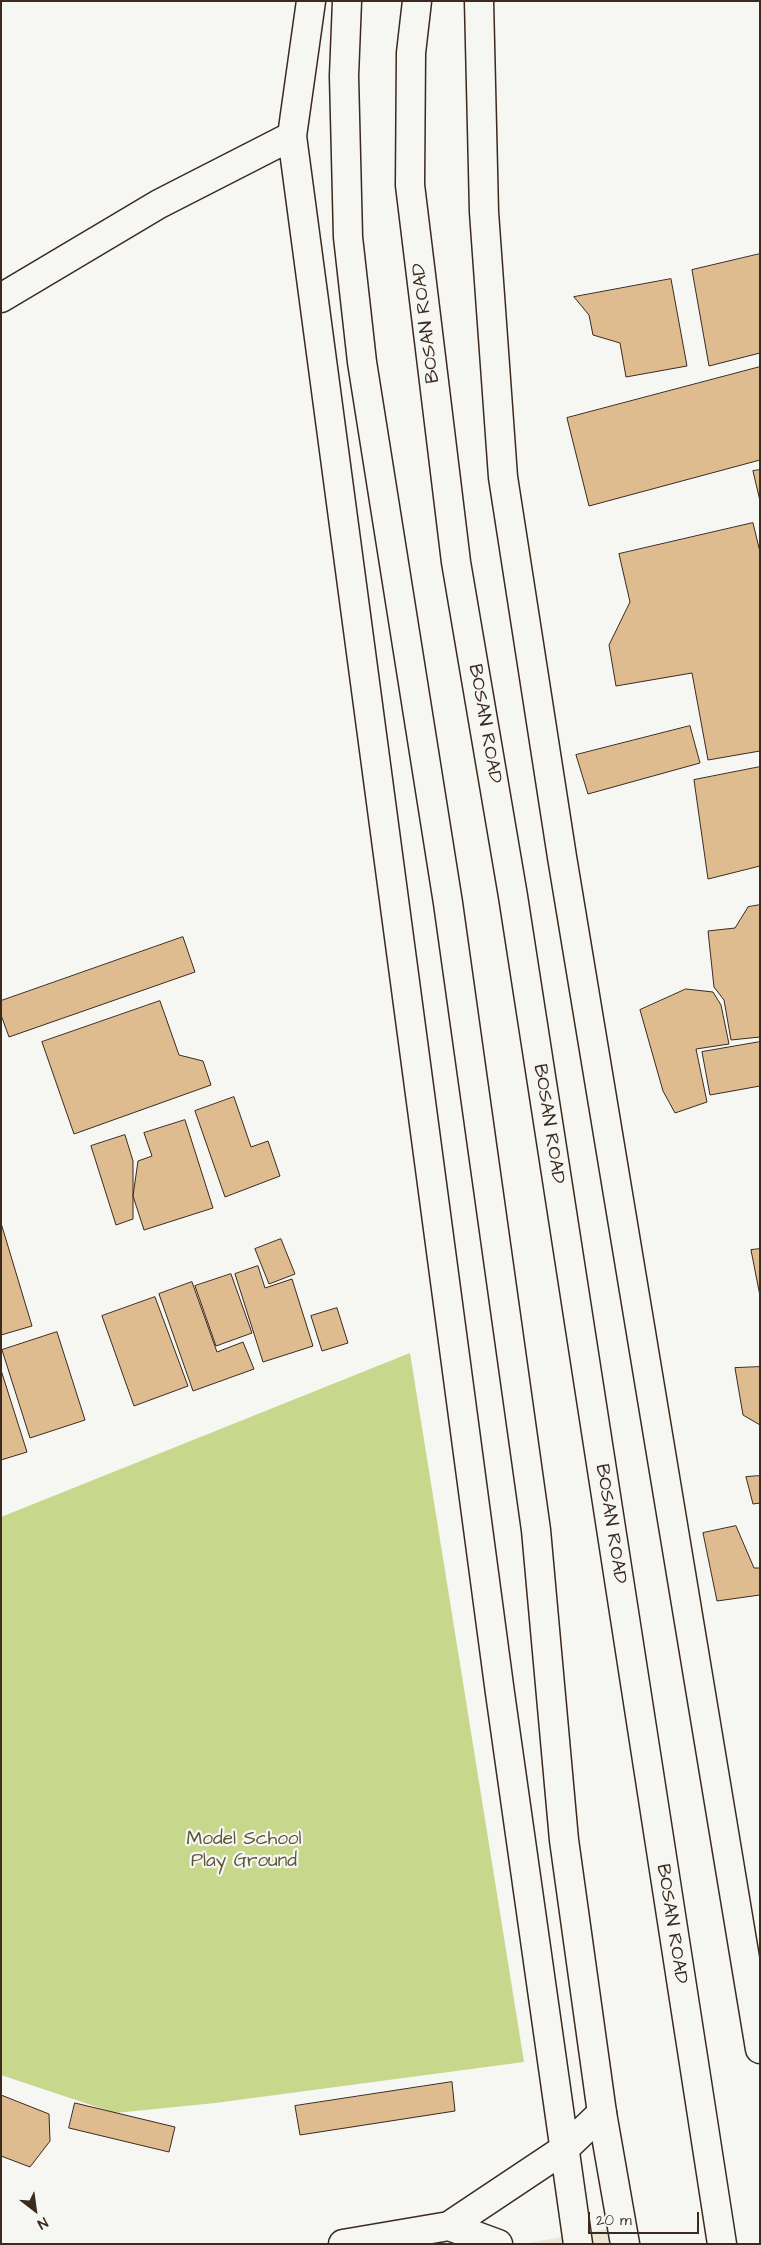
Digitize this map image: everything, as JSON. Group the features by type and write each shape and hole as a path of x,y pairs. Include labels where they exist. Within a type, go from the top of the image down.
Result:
{"main road":[{"path":"311,1 292,136 563,2150 578,2244"},
{"path":"346,1 344,76 348,237 362,362 448,903 536,1530 564,1840 602,2113 625,2244"},
{"name":"BOSAN ROAD","path":"417,1 410,53 410,185 456,562 513,896 722,2244"},
{"path":"479,1 484,212 503,477 569,896 760,2049"},
{"path":"1,298 159,204 292,136"},
{"path":"344,2244 449,2226 563,2150 602,2113"},
{"path":"449,2226 498,2244"}],"shaded area":[{"path":"612,2228 615,2244 522,2244"}],"green space":[{"name":"Model School Play Ground","path":"410,1353 524,2062 215,2103 115,2113 1,2075 1,1517"}],"building":[{"path":"760,254 760,353 709,366 692,270"},
{"path":"671,279 687,366 626,377 620,343 593,335 589,315 574,297"},
{"path":"760,367 760,460 589,506 567,418"},
{"path":"760,470 760,501 753,471"},
{"path":"753,523 760,552 760,751 708,760 692,673 616,686 609,645 630,602 619,554"},
{"path":"690,726 700,763 588,794 576,755"},
{"path":"760,767 760,866 708,879 694,780"},
{"path":"760,905 760,1037 731,1040 724,1000 714,987 708,931 735,928 748,907"},
{"path":"183,937 195,972 9,1037 1,1015 1,1001"},
{"path":"686,989 713,992 721,1005 729,1044 696,1049 707,1102 675,1113 663,1091 640,1010"},
{"path":"160,1001 179,1055 203,1061 211,1085 74,1134 42,1042"},
{"path":"760,1042 760,1086 710,1095 702,1052"},
{"path":"234,1097 251,1147 268,1141 280,1176 225,1197 195,1111"},
{"path":"185,1120 213,1208 144,1230 133,1196 138,1161 152,1156 144,1133"},
{"path":"125,1135 133,1161 133,1219 116,1225 91,1146"},
{"path":"1,1223 32,1326 1,1335"},
{"path":"281,1239 295,1274 269,1284 255,1249"},
{"path":"760,1249 760,1296 751,1250"},
{"path":"258,1266 265,1288 292,1279 313,1346 263,1362 235,1274"},
{"path":"231,1274 252,1333 216,1346 195,1286"},
{"path":"192,1282 217,1352 243,1342 254,1369 193,1391 159,1294"},
{"path":"155,1297 188,1386 134,1406 102,1316"},
{"path":"337,1308 348,1343 322,1351 311,1316"},
{"path":"57,1332 85,1420 30,1438 2,1350"},
{"path":"760,1367 760,1425 743,1415 735,1368"},
{"path":"1,1370 27,1452 1,1460"},
{"path":"760,1476 760,1503 753,1504 746,1477"},
{"path":"736,1526 754,1568 760,1568 760,1595 717,1601 703,1533"},
{"path":"452,2082 455,2111 300,2135 295,2106"},
{"path":"1,2095 49,2114 50,2141 30,2167 1,2156"},
{"path":"75,2103 175,2127 169,2152 69,2128"}]}
